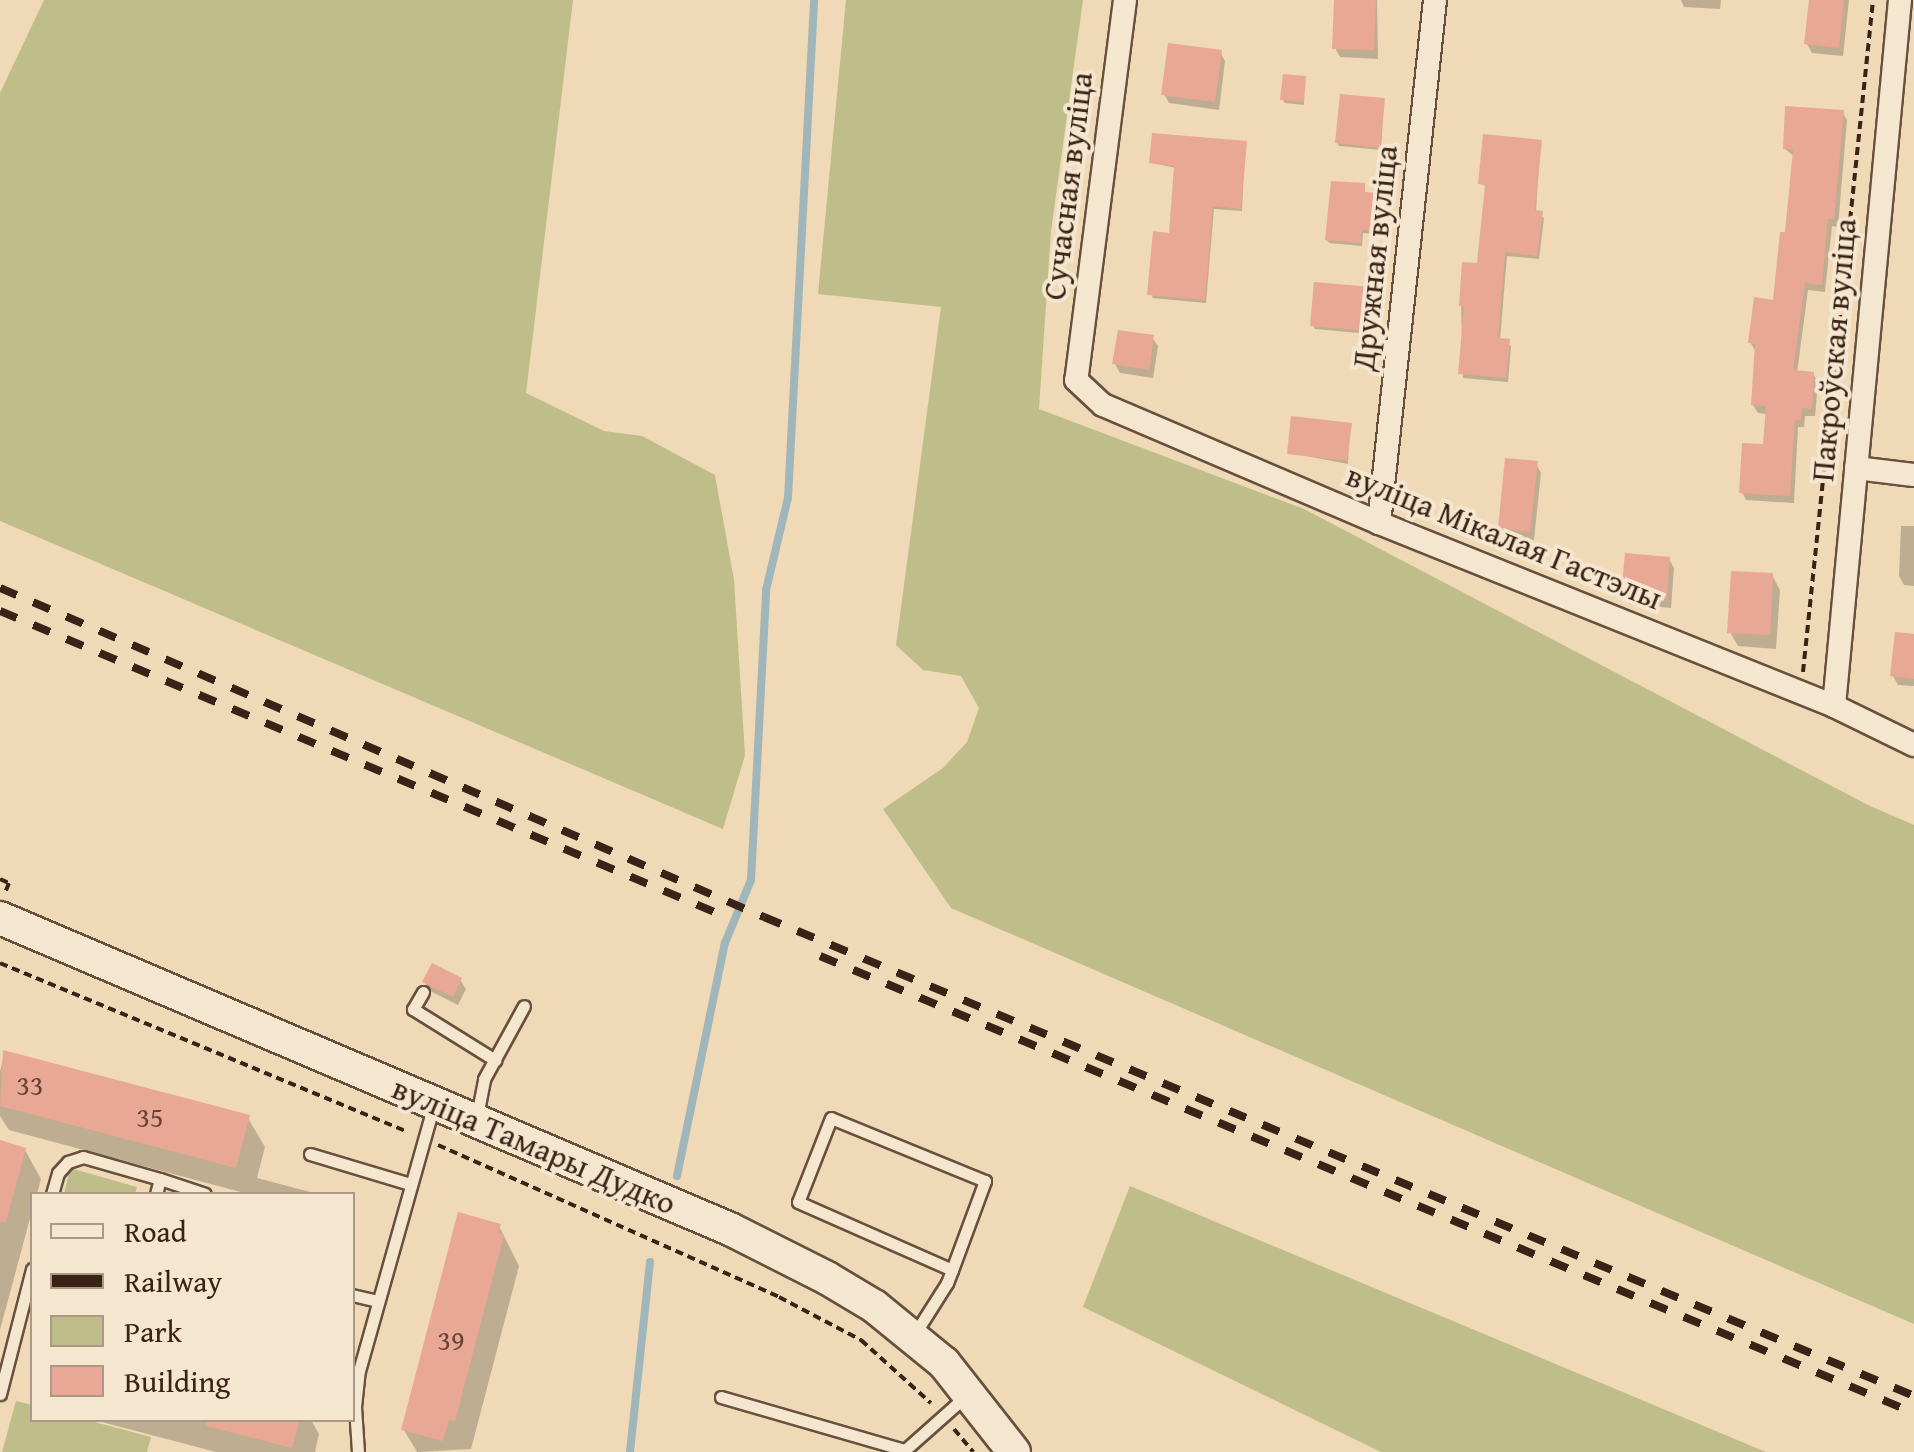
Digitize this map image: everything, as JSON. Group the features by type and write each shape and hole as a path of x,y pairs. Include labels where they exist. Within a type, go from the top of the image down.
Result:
{"street":[{"name":"Сучасная вуліца","path":"1076,380 1125,0"},
{"name":"Дружная вуліца","path":"1379,522 1436,0"},
{"name":"Пакроўская вуліца","path":"1834,706 1900,0"},
{"name":"вуліца Мікалая Гастэлы","path":"1076,380 1103,404 1379,522 1834,706 1914,745"},
{"path":"1856,468 1914,476"},
{"name":"вуліца Тамары Дудко","path":"0,918 746,1237 827,1278 914,1336 970,1392 1014,1452"}],"lane":[{"path":"423,992 413,1009 494,1060"},
{"path":"476,1120 484,1079 524,1006"},
{"path":"356,1370 434,1103"},
{"path":"914,1336 952,1270 985,1181 830,1118 798,1202 952,1270"},
{"path":"310,1154 410,1184"},
{"path":"53,1192 58,1173 68,1162 83,1156 199,1192"},
{"path":"157,1192 160,1179"},
{"path":"0,1394 30,1288"},
{"path":"355,1296 378,1301"},
{"path":"721,1397 905,1450 970,1392"},
{"path":"355,1418 358,1452"}],"path":[{"path":"1800,693 1873,0"},
{"path":"0,964 424,1138 762,1289 861,1340 943,1415 974,1452"}],"green space":[{"path":"44,0 573,0 526,393 604,431 642,436 715,475 734,580 745,755 723,829 0,521 0,93"},
{"path":"846,0 1083,0 1051,231 1039,409 1304,509 1868,805 1914,825 1914,1324 951,908 883,809 943,768 967,742 979,708 961,676 923,670 896,645 941,307 818,294"},
{"path":"70,1168 137,1187 136,1192 64,1192"},
{"path":"1130,1186 1766,1452 1381,1452 1083,1307"},
{"path":"16,1401 30,1404 30,1422 95,1422 151,1437 147,1452 2,1452"}],"building":[{"path":"1334,0 1376,0 1374,50 1332,49"},
{"path":"1809,0 1844,0 1839,48 1804,44"},
{"path":"1168,43 1222,50 1215,102 1161,95"},
{"path":"1283,74 1306,76 1304,102 1280,100"},
{"path":"1340,94 1385,98 1380,148 1335,143"},
{"path":"1785,106 1844,110 1834,219 1828,219 1822,285 1805,283 1793,370 1814,372 1812,409 1802,408 1801,420 1795,420 1790,496 1739,493 1742,443 1763,444 1766,406 1751,405 1755,344 1748,343 1754,297 1773,300 1780,232 1785,232 1793,150 1783,149"},
{"path":"1152,133 1247,141 1241,209 1213,206 1205,300 1147,295 1153,231 1169,233 1174,166 1149,163"},
{"path":"1483,134 1542,140 1535,210 1543,211 1537,256 1505,252 1498,338 1510,339 1506,378 1458,374 1464,306 1459,306 1462,262 1477,263 1485,185 1478,184"},
{"path":"1331,181 1365,183 1365,192 1378,193 1376,232 1362,230 1361,243 1325,240"},
{"path":"1314,282 1372,287 1368,331 1310,326"},
{"path":"1118,330 1154,335 1149,370 1112,364"},
{"path":"1291,416 1352,423 1347,461 1287,454"},
{"path":"1505,458 1538,461 1530,532 1498,528"},
{"path":"1625,553 1670,557 1667,599 1621,596"},
{"path":"1731,571 1773,573 1770,635 1727,633"},
{"path":"1895,632 1914,634 1914,679 1890,676"},
{"path":"432,963 462,978 453,997 422,982"},
{"path":"3,1050 250,1115 236,1168 0,1106"},
{"path":"0,1140 26,1148 6,1222 0,1222"},
{"path":"458,1212 501,1224 498,1233 504,1235 455,1421 449,1420 443,1441 401,1430"},
{"path":"207,1422 299,1422 292,1448 206,1426"}],"waterway":[{"path":"677,1176 725,943 751,880 766,590 788,498 814,0"},
{"path":"630,1452 650,1262"}],"railway":[{"path":"0,588 764,917 1914,1396"},
{"path":"0,611 719,914"},
{"path":"820,956 1914,1413"}]}
